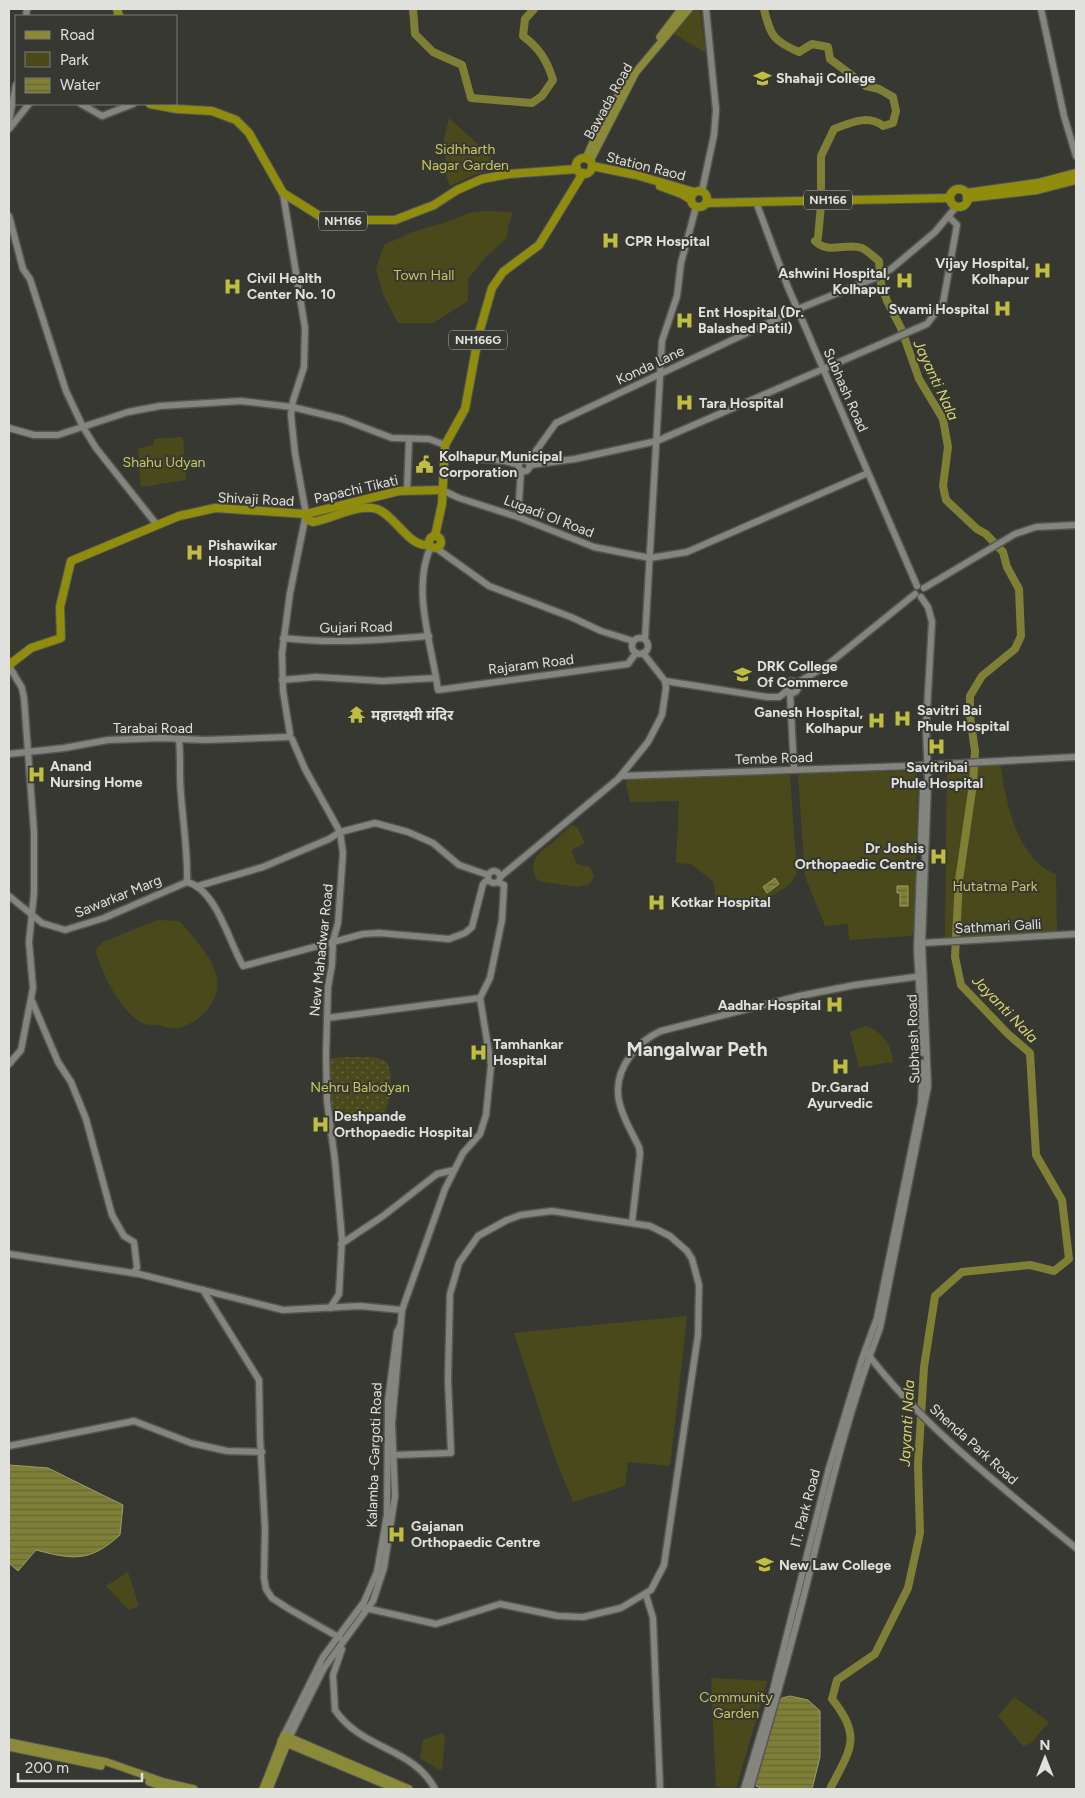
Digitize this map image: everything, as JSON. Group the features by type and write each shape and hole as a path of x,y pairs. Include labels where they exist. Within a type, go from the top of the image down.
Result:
{"highway":[{"name":"NH166","path":"155,105 212,112 236,120 249,133 283,193 326,220 392,221 434,205 457,190 482,179 509,174 585,166"},
{"name":"NH166","path":"172,105 212,109 239,118 261,144 286,192 327,218 393,218 430,203 455,188 481,176 508,170 585,166 682,194 695,194 696,207 706,201 950,196"},
{"name":"NH166G","path":"432,546 429,539 435,536 442,490 445,445 465,409 479,333 492,288 503,272 539,245 585,166"},
{"name":"NH166","path":"956,207 961,207 966,198 1038,184 1076,173"},
{"name":"NH166","path":"966,198 1037,190 1076,180"},
{"name":"NH166","path":"706,201 756,202 950,196 959,189 966,198"},
{"path":"695,194 706,201"},
{"path":"950,196 951,202 956,207"},
{"name":"Papachi Tikati","path":"306,514 407,490 442,490"},
{"name":"Shivaji Road","path":"9,666 31,648 61,638 60,608 70,562 179,516 215,508 306,514 310,521 316,522 352,511 377,510 394,520 420,544 432,546"}],"main road":[{"name":"Bawada Road","path":"585,166 603,122 632,70 681,9"},
{"name":"Bawada Road","path":"585,166 636,72 689,9"},
{"name":"Kalamba -Gargoti Road","path":"263,1789 285,1739"},
{"path":"269,1789 285,1739"},
{"path":"285,1739 396,1789"},
{"path":"285,1739 410,1789"},
{"path":"9,1742 99,1760 164,1782 194,1789"},
{"path":"9,1747 101,1766 170,1789"}],"street":[{"path":"695,194 714,135 716,110 706,9"},
{"path":"1041,9 1064,116 1076,156"},
{"path":"9,121 15,90"},
{"path":"9,129 28,105"},
{"path":"83,105 102,116 130,105"},
{"path":"283,193 306,330 304,367 292,408 293,437 306,514 283,638 282,680 290,737 305,769 340,832"},
{"name":"Subhash Road","path":"756,202 823,369 917,586"},
{"path":"644,654 648,647 645,639 662,341 677,296 681,263 696,207"},
{"name":"Konda Lane","path":"528,464 556,423 798,309 875,278 891,269 931,236 950,217 956,207"},
{"path":"9,216 23,269 30,279 66,391 83,427 96,448 157,525"},
{"path":"444,456 505,461 526,471 528,464 575,459 657,441 927,324 943,302 957,225 950,217"},
{"path":"9,428 45,436 58,435 128,412 160,406 241,401 292,408 355,423 392,438 409,440 429,439 445,445"},
{"path":"407,490 409,440"},
{"path":"518,517 520,468"},
{"path":"650,558 687,552 703,546 868,473"},
{"name":"Lugadi Ol Road","path":"442,490 459,498 518,517 594,547 650,558"},
{"path":"918,596 917,586 924,588 1010,536 1036,527 1076,525"},
{"path":"282,680 316,677 383,681 436,678 423,586 424,562 432,546 489,586 571,617 601,631 633,641 637,638 645,639"},
{"path":"665,681 779,697 789,692 798,691 797,683 826,666 918,596 926,593 924,588"},
{"name":"Subhash Road","path":"918,596 928,607 932,622 920,976"},
{"name":"Gujari Road","path":"283,638 307,641 429,636"},
{"path":"198,886 263,867 329,839 340,832 375,823 408,832 433,843 458,865 488,877 492,883 501,881 621,776 658,727 664,708 665,681 644,654 636,653 632,646 633,641"},
{"name":"Rajaram Road","path":"436,678 438,690 628,664 636,653"},
{"path":"9,666 22,688 34,832 34,893 29,932 32,1001 58,1062 71,1082 86,1119 112,1215 124,1236 134,1242 137,1268 133,1273"},
{"path":"789,692 794,769"},
{"name":"Tarabai Road","path":"9,754 28,750 64,748 108,740 290,737"},
{"path":"179,740 181,795 188,859 187,882 198,886 205,894 226,929 243,966 333,941 379,933 449,939 459,936 472,927 483,884 488,877 496,872 501,881 502,920 490,978 480,998 327,1018"},
{"name":"Tembe Road","path":"621,776 926,765 1076,757"},
{"name":"Subhash Road","path":"867,1353 878,1315 928,1086 920,976 918,913 923,780 926,775"},
{"name":"New Mahadwar Road","path":"330,1308 336,1303 339,1294 341,1244 336,1161 327,1101 327,1018 333,941 338,923 344,853 340,832"},
{"name":"Sawarkar Marg","path":"9,896 31,915 54,928 69,929 104,918 187,882"},
{"name":"Sathmari Galli","path":"922,943 1076,934"},
{"path":"632,1222 640,1154 639,1146 618,1094 618,1082 633,1052 645,1040 660,1031 799,996 855,985 920,976"},
{"name":"Kalamba -Gargoti Road","path":"285,1739 323,1657 368,1609 378,1588 384,1568 396,1496 392,1414 402,1310 445,1189 463,1153 480,1134 488,1105 491,1066 480,998"},
{"path":"9,1064 21,1050 26,1018 32,1001"},
{"path":"341,1244 383,1216 437,1174 454,1170"},
{"path":"360,1607 436,1624 500,1604 558,1616 583,1617 621,1608 646,1595 658,1581 664,1565 683,1429 691,1391 698,1335 700,1289 692,1259 676,1240 657,1229 632,1222 549,1211 507,1220 473,1240 455,1271 450,1294 448,1378 451,1453 395,1455"},
{"path":"9,1254 133,1273 283,1310 360,1306 402,1310"},
{"path":"204,1290 259,1380 265,1529 264,1578 266,1589 272,1598 289,1610 341,1638"},
{"name":"Kalamba -Gargoti Road","path":"341,1638 370,1592 377,1572 385,1531 388,1499 388,1401 393,1354 397,1332 401,1325"},
{"name":"Shenda Park Road","path":"867,1353 882,1375 924,1417 979,1468 1076,1548"},
{"name":"IT. Park Road","path":"744,1789 769,1706 829,1468 867,1353"},
{"name":"IT. Park Road","path":"750,1789 781,1682 828,1492 867,1353"},
{"path":"9,1446 134,1420 191,1443 227,1451 262,1452"},
{"path":"646,1595 653,1618 660,1789"},
{"path":"342,1649 333,1675 335,1710 374,1744 409,1758 418,1765 435,1789"}],"green space":[{"path":"695,9 700,9 706,53 673,33"},
{"name":"Sidhharth Nagar Garden","path":"449,118 491,156 498,168 476,174 450,186 445,172 447,162 442,148"},
{"name":"Town Hall","path":"485,211 513,212 508,226 507,238 485,258 468,279 468,301 433,323 398,323 383,294 376,269 384,245 412,232 444,223 469,213"},
{"name":"Shahu Udyan","path":"183,437 186,480 141,487 138,449 153,445 154,439"},
{"name":"Hutatma Park","path":"1000,761 1009,809 1022,842 1042,866 1056,874 1057,933 945,938 947,765"},
{"path":"911,771 916,773 918,780 914,932 911,936 849,940 848,924 825,926 809,888 805,875 798,776 801,773"},
{"path":"786,772 790,776 797,873 791,882 781,890 762,901 748,904 716,904 714,882 691,864 676,863 679,801 630,802 626,783 628,779"},
{"path":"572,825 577,827 585,843 571,850 577,864 590,867 594,876 590,884 578,887 538,881 533,868 539,854"},
{"path":"157,920 179,921 206,953 214,967 218,983 217,992 209,1008 195,1020 179,1028 142,1023 126,1010 114,992 96,954 97,948 103,942"},
{"path":"864,1026 876,1030 880,1034 888,1044 893,1062 859,1067 850,1032"},
{"name":"Nehru Balodyan","path":"373,1057 386,1061 390,1073 391,1086 385,1111 373,1116 359,1118 331,1115 330,1059"},
{"path":"687,1316 670,1466 628,1462 625,1486 573,1502 554,1455 514,1333"},
{"path":"128,1572 139,1606 129,1610 106,1586"},
{"name":"Community Garden","path":"711,1678 767,1681 736,1789 716,1787"},
{"path":"1014,1697 1049,1722 1031,1743 1023,1746 998,1716"},
{"path":"442,1733 445,1737 442,1769 439,1770 420,1758 423,1740"}],"water":[{"path":"775,878 779,884 767,893 763,887"},
{"path":"897,886 908,886 908,906 900,906 900,893 897,893"},
{"path":"9,1465 48,1468 123,1505 120,1535 100,1550 81,1556 61,1556 36,1550 18,1571 9,1563"},
{"path":"790,1696 808,1700 820,1711 820,1757 812,1789 763,1789 756,1786 756,1778 779,1702 782,1698"}],"waterway":[{"name":"Jayanti Nala","path":"413,9 415,34 433,52 462,65 471,98 532,103 542,96 553,80 542,55 523,36 525,19 534,9"},
{"name":"Jayanti Nala","path":"764,9 771,31 783,44 799,52 812,44 828,47 830,59 866,86 879,89 893,97 896,111 893,123 883,126 877,122 865,120 834,129 821,156 821,189"},
{"name":"Jayanti Nala","path":"821,205 818,238 815,241 820,245 832,248 850,246 862,248 879,261 881,284 887,301 901,328 919,379 943,419 948,447 943,486 946,500 977,529 986,534 1003,552 1007,567 1019,589 1021,636 1015,649 982,676 970,696 970,716 975,751 973,784 959,880 955,957 961,985 1008,1034 1030,1053 1036,1155 1062,1200 1069,1259 1054,1271 1030,1265 962,1272 935,1296 924,1367 918,1465 920,1533 908,1588 875,1654 837,1680 832,1699 848,1724 850,1744 848,1753 830,1789"}],"place":[{"name":"Shahaji College","path":"762,78"},
{"name":"CPR Hospital","path":"611,241"},
{"name":"Vijay Hospital, Kolhapur","path":"1043,271"},
{"name":"Ashwini Hospital, Kolhapur","path":"904,281"},
{"name":"Civil Health Center No. 10","path":"233,286"},
{"name":"Swami Hospital","path":"1003,309"},
{"name":"Ent Hospital (Dr. Balashed Patil)","path":"684,320"},
{"name":"Tara Hospital","path":"685,403"},
{"name":"Kolhapur Municipal Corporation","path":"425,464"},
{"name":"Pishawikar Hospital","path":"194,553"},
{"name":"DRK College Of Commerce","path":"743,674"},
{"name":"महालक्ष्मी मंदिर","path":"357,715"},
{"name":"Savitri Bai Phule Hospital","path":"903,718"},
{"name":"Ganesh Hospital, Kolhapur","path":"877,720"},
{"name":"Savitribai Phule Hospital","path":"937,747"},
{"name":"Anand Nursing Home","path":"36,774"},
{"name":"Dr Joshis Orthopaedic Centre","path":"938,856"},
{"name":"Kotkar Hospital","path":"657,902"},
{"name":"Aadhar Hospital","path":"835,1005"},
{"name":"Tamhankar Hospital","path":"479,1052"},
{"name":"Dr.Garad Ayurvedic","path":"840,1067"},
{"name":"Deshpande Orthopaedic Hospital","path":"320,1124"},
{"name":"Gajanan Orthopaedic Centre","path":"397,1534"},
{"name":"New Law College","path":"765,1565"}],"district":[{"name":"Mangalwar Peth","path":"697,1049"}]}
